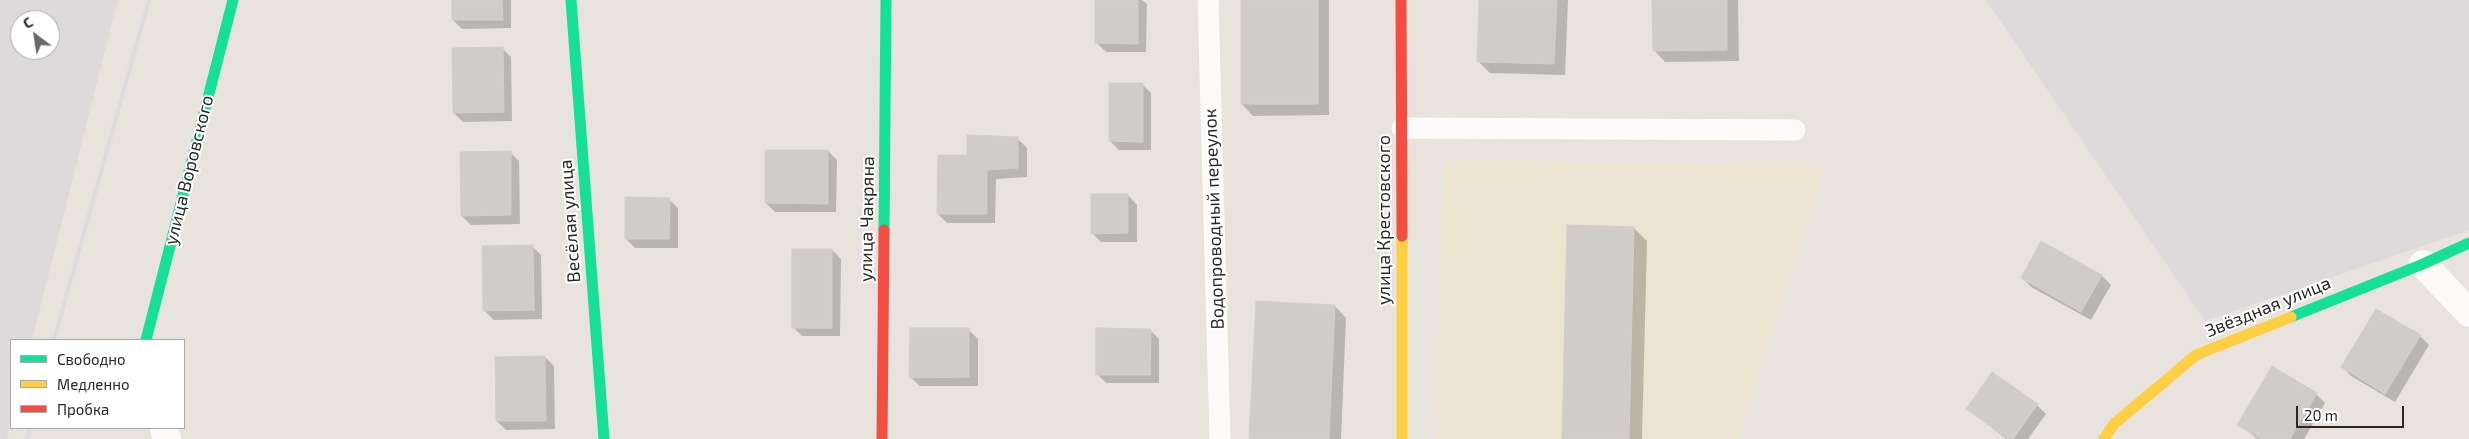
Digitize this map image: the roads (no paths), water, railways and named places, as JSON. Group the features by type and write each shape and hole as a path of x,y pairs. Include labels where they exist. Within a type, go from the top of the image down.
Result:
{"street":[{"name":"улица Воровского","path":"146,339 233,0"},
{"name":"Весёлая улица","path":"571,0 604,439"},
{"name":"улица Чакряна","path":"882,439 886,0"},
{"name":"улица Крестовского","path":"1402,0 1402,439"},
{"name":"Звёздная улица","path":"2104,439 2114,424 2196,355 2423,264 2469,243"},
{"path":"2423,264 2469,313"}],"lane":[{"name":"Водопроводный переулок","path":"1208,0 1220,439"},
{"path":"1402,128 1795,130"}],"railway":[{"path":"51,10 54,0"},
{"path":"54,339 149,0"},
{"path":"0,203 37,60"},
{"path":"27,439 30,429"}]}
